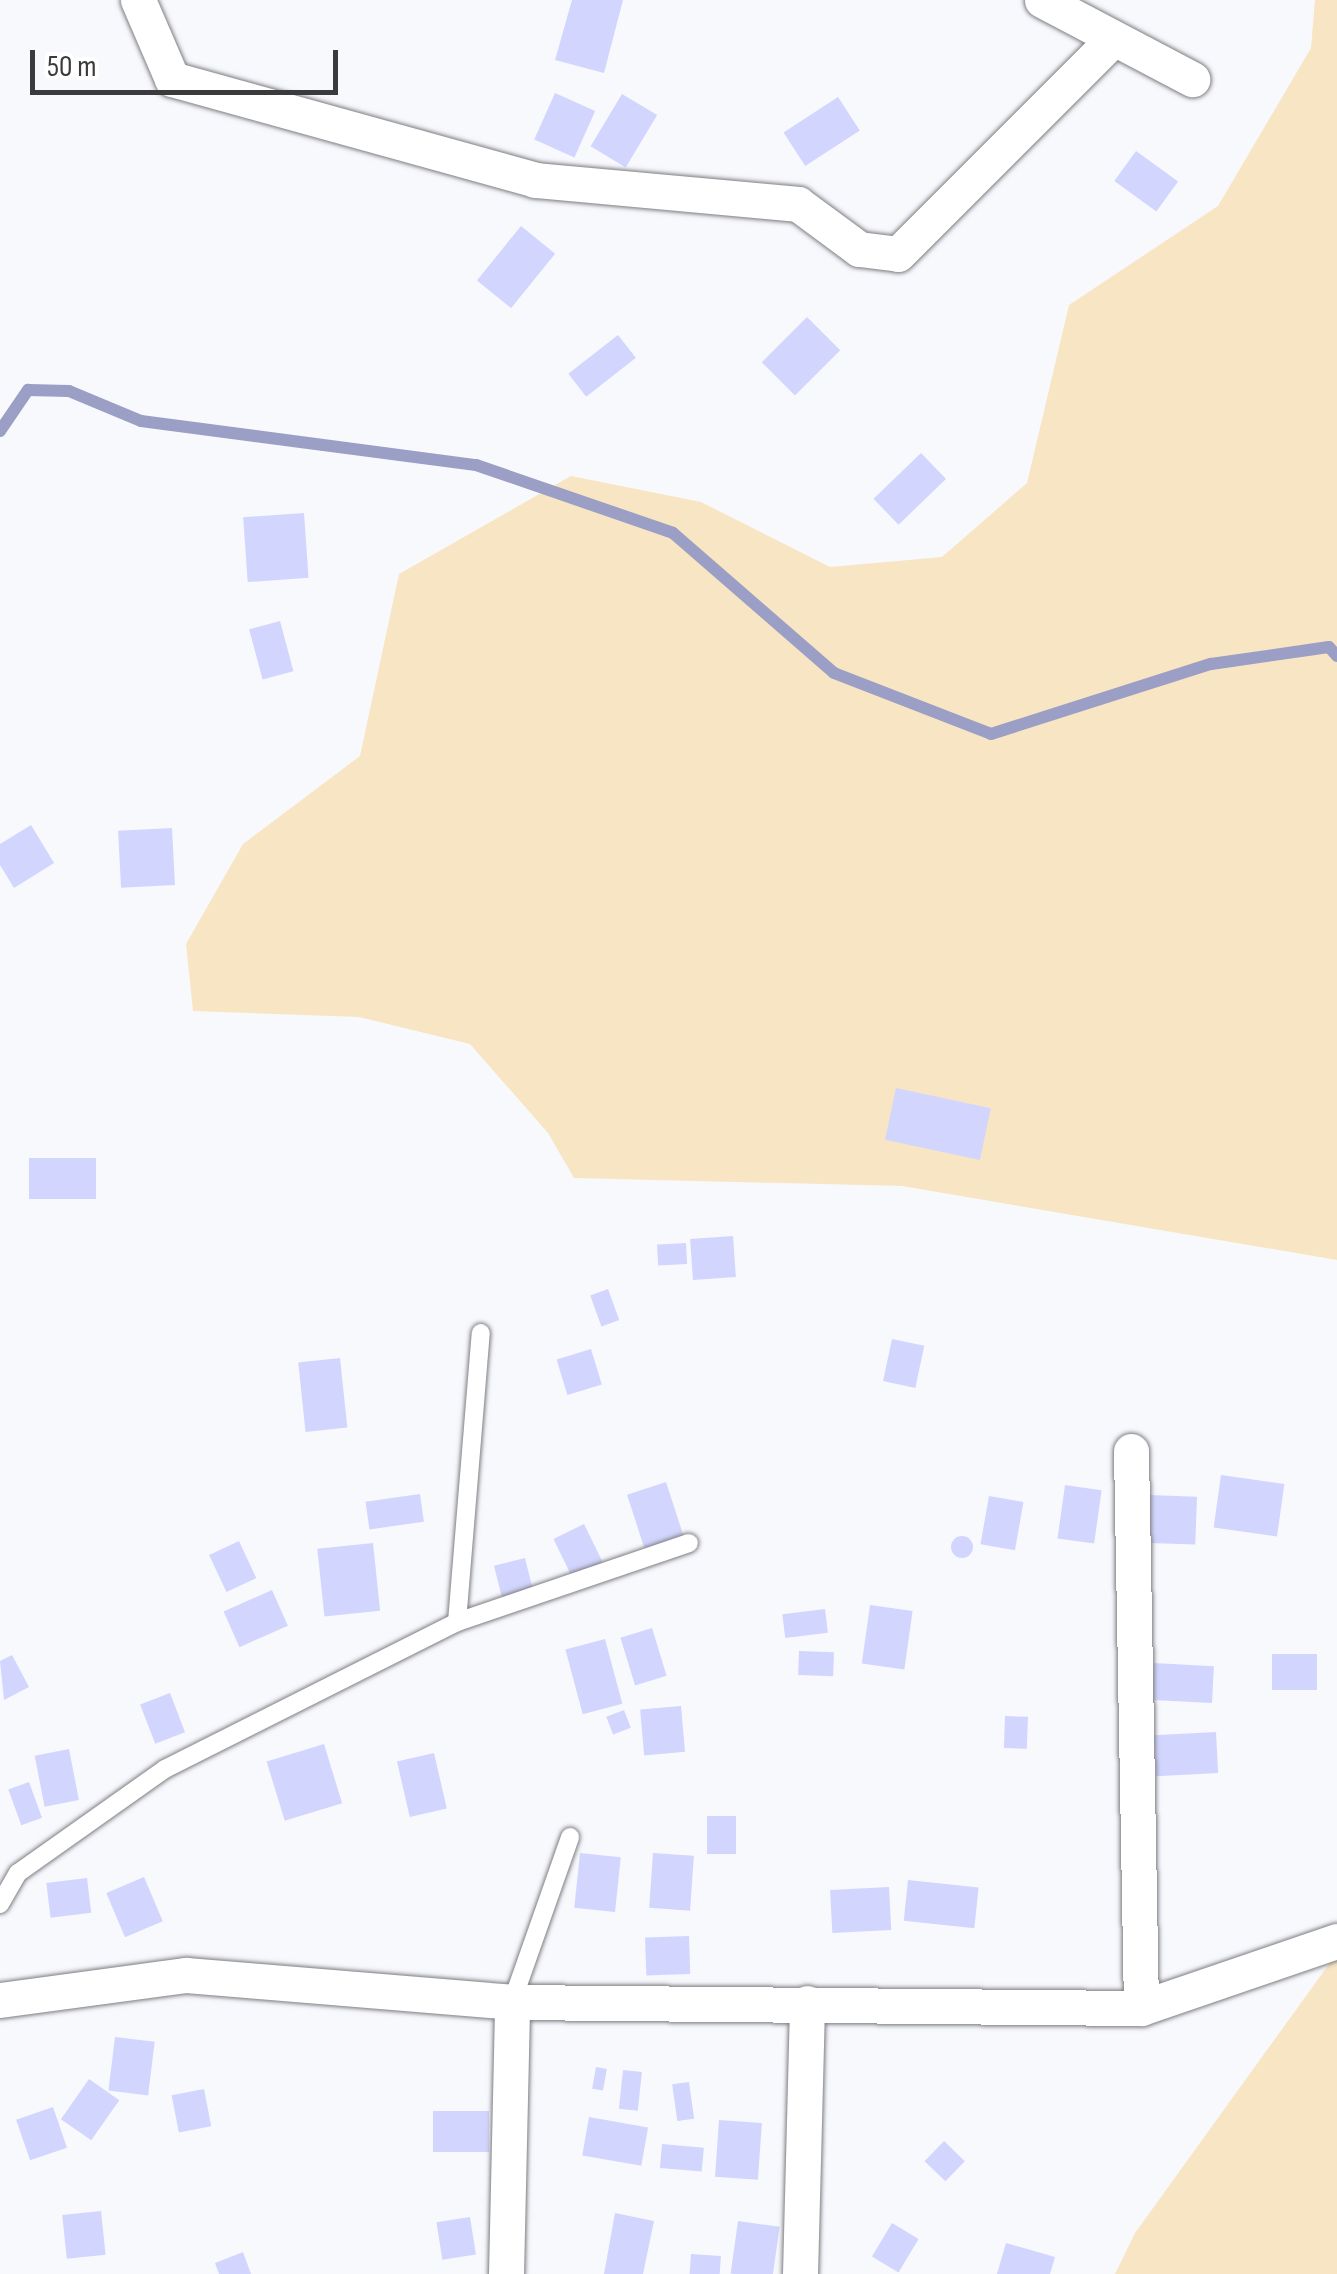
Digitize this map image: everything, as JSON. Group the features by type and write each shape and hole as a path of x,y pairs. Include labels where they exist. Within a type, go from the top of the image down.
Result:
{"street":[{"path":"138,0 172,79 535,180 798,204 859,250 898,254 1114,38"},
{"path":"1042,0 1192,79"},
{"path":"1131,1451 1141,2008"},
{"path":"0,2000 186,1975 512,2002 1141,2008 1337,1941"},
{"path":"506,2274 512,2002"},
{"path":"800,2274 807,2003"}],"lane":[{"path":"457,1622 480,1333"},
{"path":"0,1904 18,1873 166,1769 457,1622 689,1543"},
{"path":"512,2002 570,1837"}],"shaded area":[{"path":"1315,0 1337,0 1337,1260 902,1186 574,1178 548,1133 470,1044 359,1017 193,1011 186,944 243,844 360,756 399,574 571,476 701,502 830,567 942,557 1027,483 1069,305 1218,206 1311,48"},
{"path":"1337,1953 1337,2274 1115,2274 1135,2233"}],"building":[{"path":"572,0 623,0 604,73 555,60"},
{"path":"555,93 595,111 574,157 534,140"},
{"path":"622,94 657,115 626,167 591,146"},
{"path":"838,97 860,131 805,166 783,132"},
{"path":"1136,151 1178,182 1156,211 1114,181"},
{"path":"521,226 555,254 511,308 477,280"},
{"path":"807,317 840,350 795,395 762,362"},
{"path":"618,335 636,358 586,397 568,374"},
{"path":"921,453 946,479 899,525 874,499"},
{"path":"304,513 309,578 248,582 243,517"},
{"path":"280,621 293,671 263,680 249,629"},
{"path":"31,825 54,863 14,888 0,865 0,844"},
{"path":"172,828 175,885 121,888 118,831"},
{"path":"896,1088 991,1108 980,1160 885,1140"},
{"path":"29,1158 96,1158 96,1199 29,1199"},
{"path":"733,1236 736,1277 693,1280 690,1239"},
{"path":"686,1243 687,1264 658,1265 657,1245"},
{"path":"608,1289 619,1320 601,1327 590,1295"},
{"path":"892,1339 924,1346 915,1388 883,1381"},
{"path":"591,1349 602,1384 567,1395 557,1360"},
{"path":"340,1358 347,1428 306,1432 298,1362"},
{"path":"1221,1475 1284,1484 1277,1536 1214,1527"},
{"path":"666,1482 684,1536 645,1549 627,1495"},
{"path":"1065,1485 1102,1490 1094,1544 1057,1538"},
{"path":"420,1494 424,1522 369,1529 366,1502"},
{"path":"1150,1495 1197,1497 1195,1545 1148,1543"},
{"path":"989,1496 1023,1502 1015,1550 980,1544"},
{"path":"584,1524 606,1570 576,1585 553,1539"},
{"path":"962,1536 970,1539 970,1555 962,1558 954,1555 951,1547 954,1539"},
{"path":"239,1541 256,1578 226,1592 209,1555"},
{"path":"373,1543 380,1611 324,1616 317,1549"},
{"path":"525,1558 535,1599 504,1606 494,1566"},
{"path":"272,1590 288,1626 239,1647 224,1612"},
{"path":"870,1605 913,1611 904,1669 862,1663"},
{"path":"825,1609 828,1633 785,1638 782,1614"},
{"path":"652,1628 667,1676 635,1685 620,1638"},
{"path":"605,1639 622,1704 583,1714 565,1650"},
{"path":"799,1651 834,1652 833,1676 798,1675"},
{"path":"1272,1654 1317,1654 1317,1690 1272,1690"},
{"path":"12,1655 29,1687 4,1700 0,1661"},
{"path":"1154,1663 1214,1666 1212,1703 1152,1700"},
{"path":"170,1693 185,1732 155,1744 140,1704"},
{"path":"681,1706 685,1752 644,1755 640,1710"},
{"path":"624,1710 631,1728 613,1735 606,1717"},
{"path":"1005,1716 1028,1717 1027,1749 1004,1748"},
{"path":"1216,1732 1218,1773 1156,1776 1154,1735"},
{"path":"324,1744 342,1803 285,1821 267,1762"},
{"path":"69,1749 79,1800 45,1807 35,1756"},
{"path":"434,1753 447,1809 410,1817 397,1762"},
{"path":"29,1782 42,1818 21,1825 8,1790"},
{"path":"707,1816 736,1816 736,1854 707,1854"},
{"path":"580,1853 621,1857 615,1912 574,1908"},
{"path":"653,1853 694,1856 690,1911 649,1908"},
{"path":"144,1877 163,1921 125,1937 106,1893"},
{"path":"87,1878 91,1913 51,1918 46,1883"},
{"path":"908,1880 979,1887 974,1928 904,1921"},
{"path":"889,1887 891,1930 832,1933 830,1890"},
{"path":"689,1936 690,1974 646,1976 645,1938"},
{"path":"115,2037 155,2042 148,2095 108,2091"},
{"path":"596,2067 607,2069 603,2091 592,2089"},
{"path":"623,2070 642,2072 638,2111 619,2109"},
{"path":"89,2079 119,2100 91,2140 61,2119"},
{"path":"689,2082 694,2119 677,2121 672,2084"},
{"path":"204,2089 211,2126 179,2133 172,2095"},
{"path":"53,2107 67,2148 30,2160 16,2120"},
{"path":"433,2111 489,2111 489,2152 433,2152"},
{"path":"589,2117 648,2127 641,2166 582,2155"},
{"path":"719,2120 762,2123 758,2180 715,2177"},
{"path":"944,2141 965,2161 945,2181 925,2161"},
{"path":"662,2144 704,2148 702,2172 660,2168"},
{"path":"101,2211 106,2255 67,2259 62,2215"},
{"path":"615,2213 654,2221 643,2274 604,2274"},
{"path":"470,2217 476,2255 442,2260 436,2222"},
{"path":"738,2221 780,2227 773,2274 731,2273"},
{"path":"892,2223 919,2239 898,2272 872,2256"},
{"path":"1006,2243 1055,2257 1050,2274 997,2274"},
{"path":"243,2252 251,2274 219,2274 215,2263"},
{"path":"691,2254 721,2256 720,2274 690,2274"}],"waterway":[{"path":"0,431 28,390 69,391 141,421 476,465 673,533 834,673 991,734 1211,664 1329,647 1337,656"}]}
